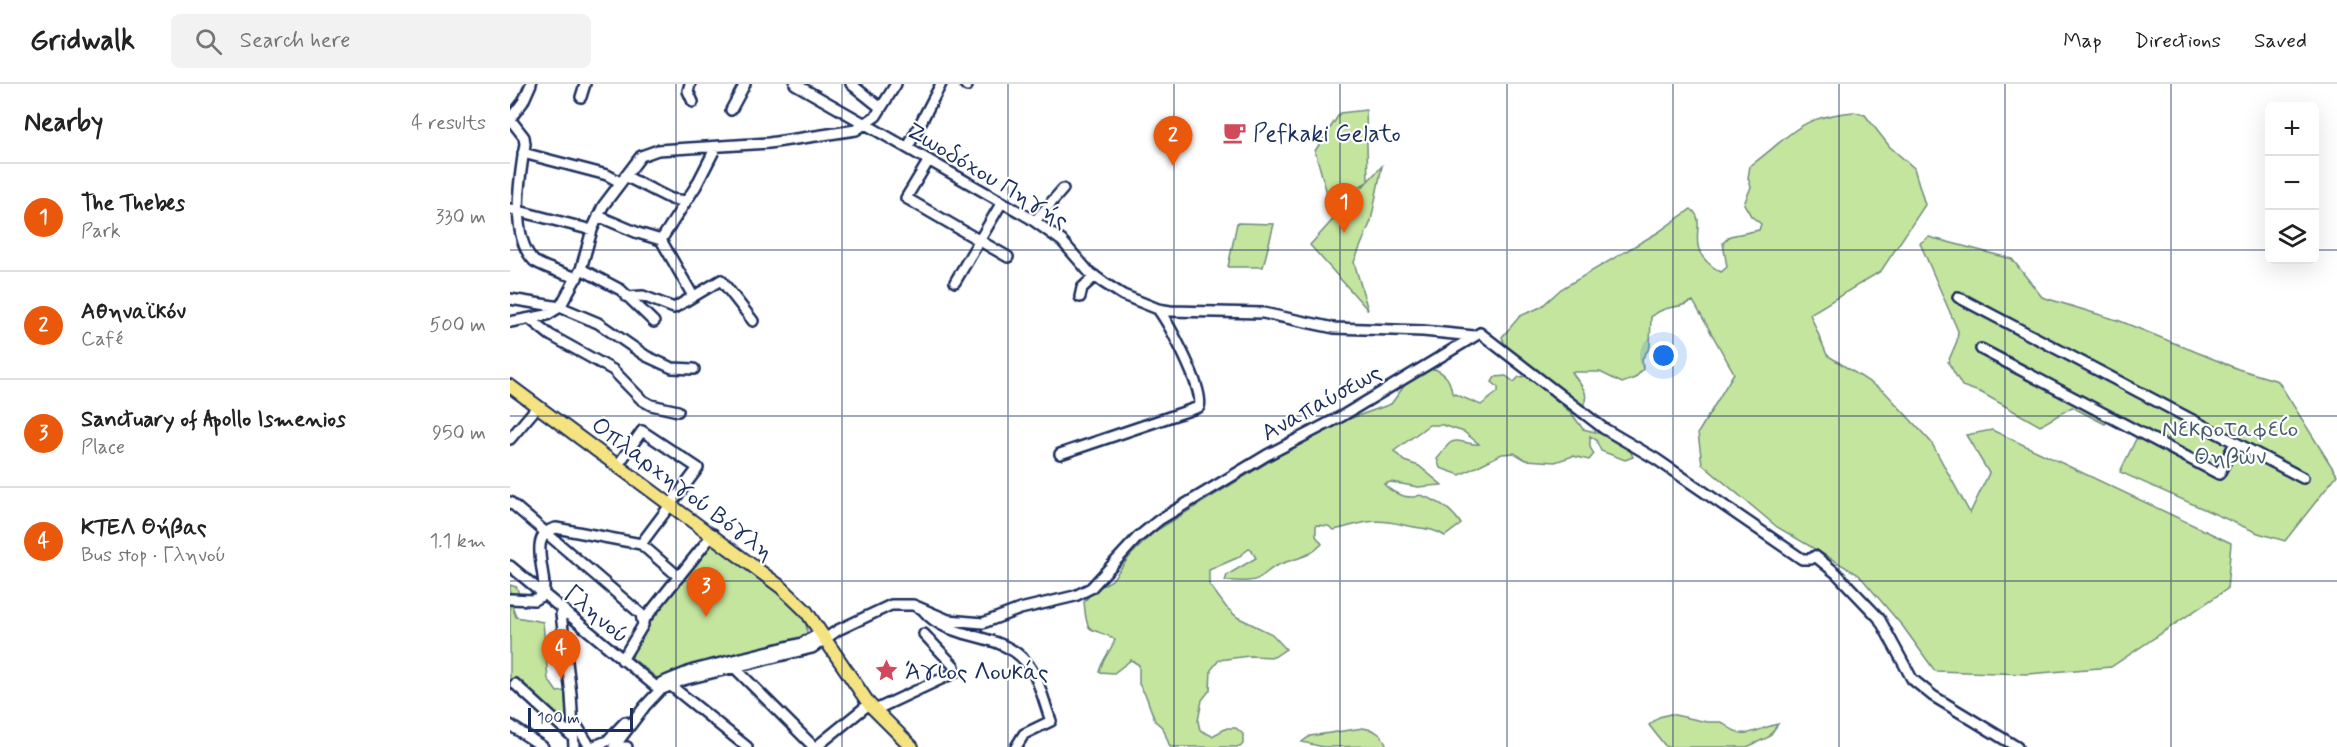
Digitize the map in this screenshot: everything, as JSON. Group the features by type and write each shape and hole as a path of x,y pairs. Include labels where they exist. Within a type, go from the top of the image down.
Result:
{"main road":[{"name":"Οπλαρχηγού Βόγλη","path":"510,386 713,534 781,587 806,611 872,707 912,747"}],"street":[{"path":"531,84 523,102 510,119 524,136 524,153 511,209 513,231 531,260 579,274 621,291 654,322"},
{"path":"581,97 585,84"},
{"path":"690,84 688,91 693,102"},
{"path":"731,110 745,84"},
{"name":"Ζωοδόχου Πηγής","path":"795,84 1035,222 1062,241 1095,276 1123,295 1158,309 1263,313 1334,328 1424,331 1474,336"},
{"path":"850,84 881,108"},
{"path":"510,322 547,315 560,307 579,274 598,216 622,179 648,152 769,143 847,132 867,124 881,108 896,84"},
{"path":"908,147 941,84"},
{"path":"661,240 716,147"},
{"path":"524,153 622,179 671,199 686,201"},
{"path":"929,160 906,198 1008,257"},
{"path":"1035,222 1063,189"},
{"path":"955,282 1002,202"},
{"path":"511,209 592,230"},
{"path":"598,216 661,240 693,296"},
{"path":"1080,297 1082,288 1095,276"},
{"path":"627,297 643,296 674,308 721,280 753,321"},
{"path":"1958,297 2302,478"},
{"path":"510,299 560,307 598,323 646,356 672,368 694,369"},
{"path":"1060,454 1199,407 1198,393 1184,355 1158,309"},
{"path":"530,319 550,336 613,370 642,400 651,405 678,411"},
{"path":"1474,336 1480,333 1603,428 1656,459 1802,559 1811,559 1815,556 1880,618 1912,679 1933,696 2018,747"},
{"path":"1449,334 1450,351"},
{"name":"Αναπαύσεως","path":"730,666 812,648 823,637 891,605 900,603 948,620 983,623 1020,609 1075,596 1091,588 1137,538 1159,520 1206,490 1342,416 1474,336"},
{"path":"1981,349 2219,474 2235,443"},
{"path":"510,439 538,406"},
{"path":"618,465 642,432 698,468 641,544"},
{"path":"510,502 634,607 644,620"},
{"path":"546,532 556,528 641,544 679,577"},
{"path":"510,599 534,600 543,595 545,585 540,551 546,532"},
{"path":"622,660 635,641 644,620 713,534"},
{"name":"Γληνού","path":"510,566 658,688"},
{"path":"922,609 932,621 947,629 1011,649 1027,662 1052,721 1024,734 1016,747"},
{"path":"564,610 561,614 571,694 574,744"},
{"path":"730,666 815,747 872,707 954,673 954,666 924,634"},
{"path":"614,747 658,688 730,666"},
{"path":"515,684 574,744 594,746 618,731 658,688 682,674 730,666"},
{"path":"670,685 747,747"},
{"path":"573,720 594,746"},
{"path":"510,725 543,747"}],"green space":[{"path":"1366,110 1368,181 1382,166 1371,221 1354,262 1368,310 1310,245 1367,182 1330,204 1315,151 1340,113"},
{"path":"1854,112 1865,115 1890,147 1914,168 1925,205 1881,271 1810,314 1827,355 1885,392 1931,442 1970,513 1989,473 1966,435 1992,430 2231,543 2227,589 2111,667 2028,674 1935,671 1904,628 1859,575 1777,527 1702,464 1698,433 1734,373 1693,301 1662,310 1651,317 1650,347 1642,359 1643,369 1635,378 1622,383 1600,372 1572,372 1585,392 1583,406 1550,385 1506,346 1502,337 1520,316 1541,307 1561,289 1657,233 1691,209 1698,221 1697,237 1701,254 1708,263 1721,272 1727,267 1723,243 1730,236 1759,230 1761,224 1751,216 1744,204 1751,187 1748,178 1750,166 1786,136 1806,123 1819,118"},
{"path":"1237,223 1274,224 1263,267 1228,267"},
{"name":"Νεκροταφείο Θηβών","path":"1929,237 2012,259 2042,297 2120,321 2238,369 2278,381 2337,475 2285,541 2258,533 2120,472 2138,435 2109,420 2105,424 2072,407 2040,426 1982,393 1962,386 1948,362 1957,341 1958,331 1920,243"},
{"path":"1435,369 1447,378 1452,393 1481,405 1498,392 1498,387 1492,382 1495,377 1506,376 1514,382 1519,377 1528,376 1572,414 1583,429 1607,435 1629,448 1633,457 1625,460 1601,451 1596,440 1590,436 1590,447 1594,454 1589,460 1573,456 1555,462 1526,460 1514,453 1502,454 1460,475 1440,468 1437,459 1453,441 1479,444 1464,432 1443,425 1429,425 1394,451 1404,461 1419,466 1442,485 1418,487 1391,482 1384,484 1401,495 1414,497 1420,495 1434,501 1449,510 1461,524 1445,536 1430,530 1384,521 1334,530 1328,526 1316,525 1316,536 1322,544 1317,549 1276,566 1253,581 1225,581 1227,575 1256,558 1250,548 1237,558 1209,570 1209,584 1226,607 1237,617 1272,634 1286,649 1274,657 1249,656 1219,660 1211,670 1210,690 1202,700 1198,721 1200,730 1212,736 1227,728 1236,728 1243,734 1243,744 1240,747 1170,747 1163,728 1155,721 1139,684 1139,665 1131,660 1114,673 1099,672 1115,640 1089,627 1084,602 1092,592 1112,580 1130,556 1154,532 1273,459 1349,419 1391,404 1407,382 1423,371"},
{"path":"712,545 718,546 742,563 790,601 807,627 805,638 661,681 632,658 635,646 662,602 704,548"},
{"path":"510,585 517,587 520,600 510,599"},
{"path":"510,599 516,617 543,622 548,679 557,692 565,691 567,729 515,681 510,685"},
{"path":"1670,714 1707,722 1721,722 1743,733 1778,724 1769,737 1747,747 1666,747 1649,725 1659,717"},
{"path":"1363,728 1378,733 1387,746 1323,747 1302,742 1310,736"}],"place":[{"name":"Pefkaki Gelato","path":"1235,133"},
{"name":"Αθηναϊκόν","path":"1173,166"},
{"name":"The Thebes","path":"1344,233"},
{"name":"Sanctuary of Apollo Ismenios","path":"706,617"},
{"name":"Άγιος Λουκάς","path":"887,671"},
{"name":"ΚΤΕΛ Θήβας","path":"561,679"}]}
